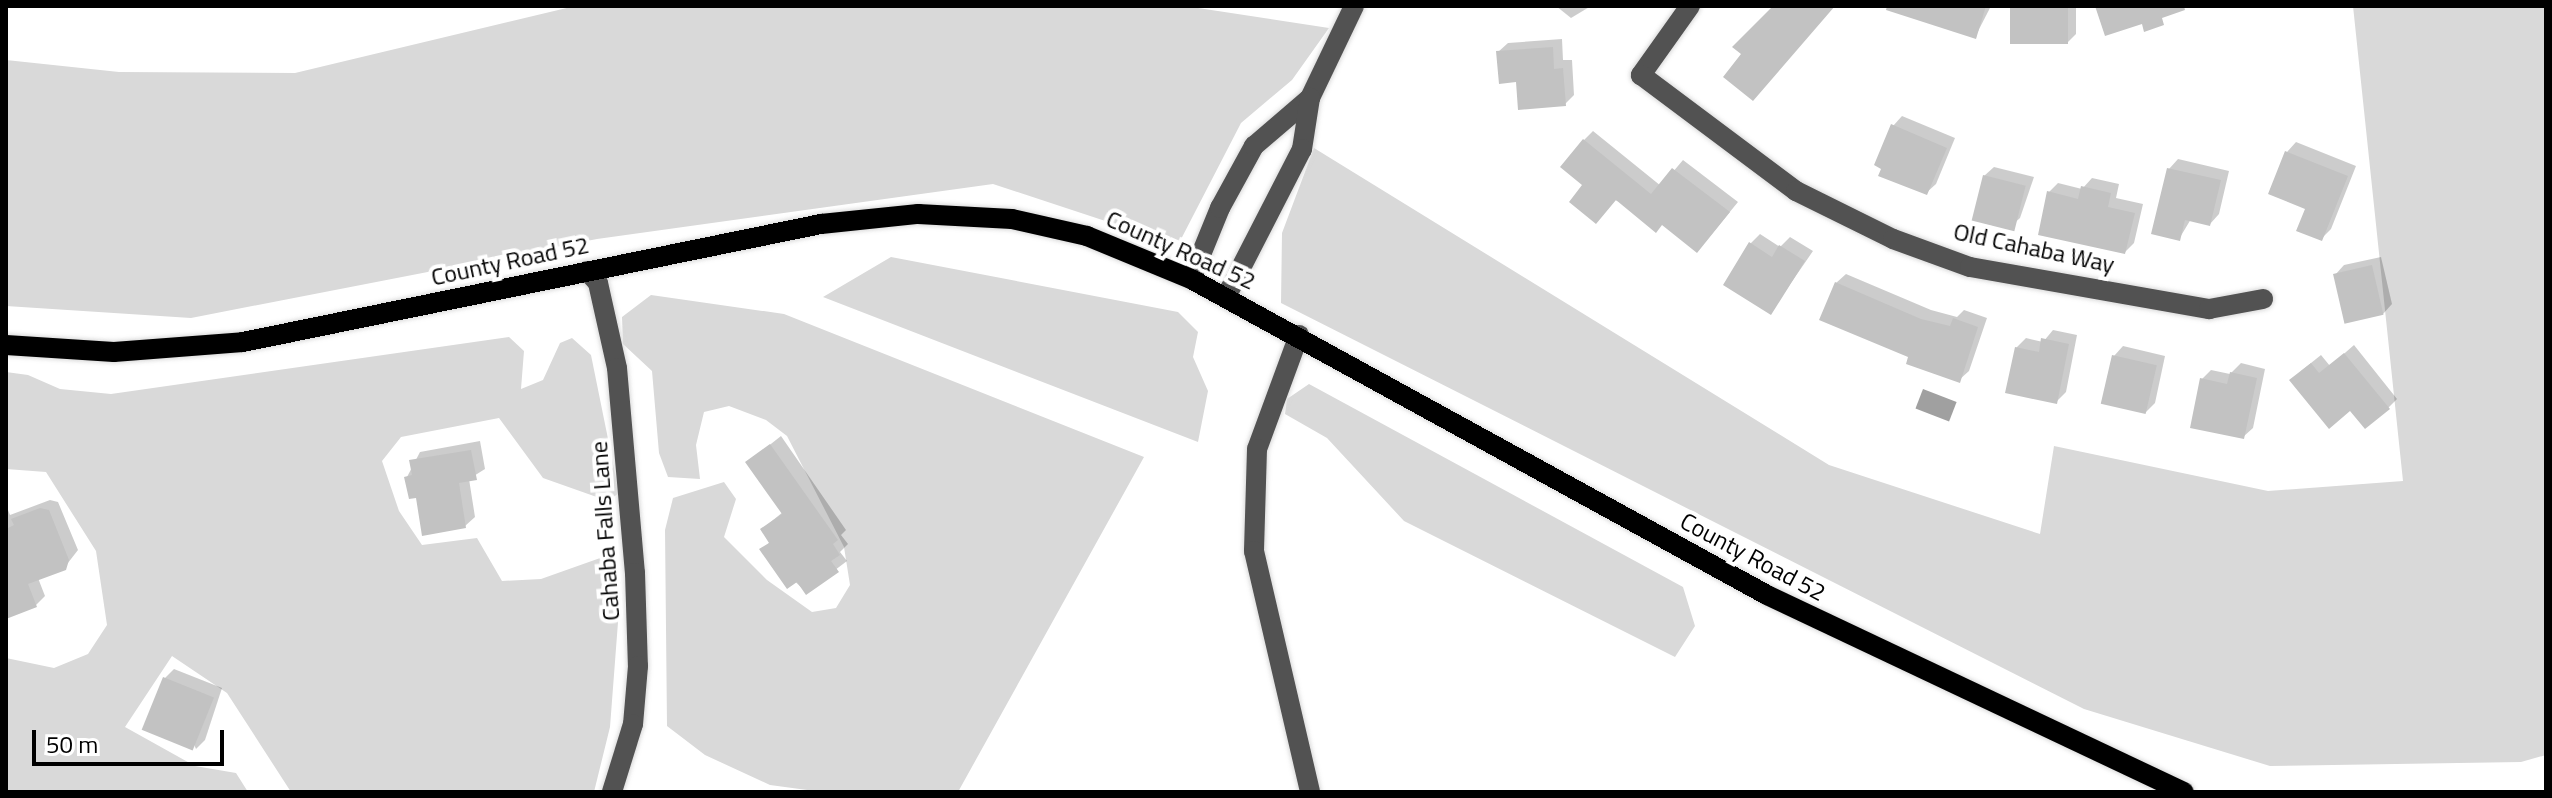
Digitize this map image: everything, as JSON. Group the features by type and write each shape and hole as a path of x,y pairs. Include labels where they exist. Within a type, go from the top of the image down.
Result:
{"main road":[{"name":"County Road 52","path":"6,345 114,352 243,342 821,224 974,214 1087,236 1191,279 1299,335 1767,595 2184,792"}],"street":[{"path":"1226,297 1302,149 1310,98 1354,6"},
{"name":"Old Cahaba Way","path":"1690,6 1641,75 1796,191 1893,239 1970,267 2209,309 2263,299"},
{"path":"1191,279 1220,208 1254,146 1310,98"},
{"name":"Cahaba Falls Lane","path":"587,271 598,283 617,368 635,573 638,666 633,724 612,792"},
{"path":"1299,335 1257,449 1254,551 1310,792"}],"shaded area":[{"path":"575,6 1185,6 1329,28 1292,80 1241,123 1178,245 993,184 597,239 191,318 6,306 6,60 119,72 295,73"},
{"path":"2353,6 2546,6 2546,755 2521,762 2270,766 2084,709 1281,303 1282,233 1314,148 1829,465 2040,534 2054,446 2268,491 2403,481"},
{"path":"891,257 1178,312 1198,332 1193,357 1208,391 1198,442 823,297"},
{"path":"651,295 784,314 1144,457 958,792 822,792 770,785 705,755 667,726 665,530 673,498 724,482 736,499 724,537 767,580 812,612 836,608 850,585 844,547 787,436 766,420 729,406 704,412 696,445 700,479 668,477 659,453 652,371 623,344 622,317"},
{"path":"509,337 524,351 521,389 543,380 560,343 572,338 591,355 619,493 608,501 543,478 499,418 401,437 382,461 399,511 422,545 477,538 502,581 541,579 603,557 621,583 610,727 594,792 291,792 227,693 172,656 125,727 195,766 236,773 248,792 6,792 6,658 54,668 88,654 107,625 96,551 46,472 6,469 6,372 28,375 60,389 111,394"},
{"path":"1309,384 1683,587 1695,626 1675,657 1404,521 1327,438 1285,414 1287,399"},
{"path":"1923,389 1957,402 1949,422 1915,409"}],"building":[{"path":"1773,6 1835,6 1753,101 1723,77 1741,54 1732,47"},
{"path":"1887,6 1986,6 1976,39 1886,10"},
{"path":"2010,6 2068,6 2068,44 2010,44"},
{"path":"2095,6 2184,6 2185,10 2162,18 2164,25 2144,32 2142,24 2105,36"},
{"path":"1553,47 1554,69 1563,68 1566,106 1518,110 1516,82 1499,84 1496,51"},
{"path":"1891,124 1947,148 1927,195 1878,176 1881,169 1874,165"},
{"path":"1583,139 1651,194 1672,168 1730,212 1697,253 1662,225 1656,233 1616,200 1596,224 1569,202 1582,185 1560,167"},
{"path":"2285,151 2348,176 2322,241 2296,231 2305,209 2268,194"},
{"path":"2167,168 2221,180 2210,226 2185,220 2180,241 2151,234"},
{"path":"1983,175 2026,186 2014,231 1972,221"},
{"path":"2081,186 2111,193 2108,207 2135,213 2125,254 2038,235 2047,191 2078,199"},
{"path":"1749,242 1772,257 1779,245 1805,261 1771,315 1723,285"},
{"path":"2372,265 2383,315 2344,324 2333,274"},
{"path":"1835,282 1921,319 1950,326 1953,318 1978,327 1960,383 1906,364 1908,357 1819,320"},
{"path":"2041,338 2069,344 2057,404 2005,393 2015,347 2039,352"},
{"path":"2344,353 2390,409 2365,429 2350,411 2329,429 2289,380 2311,363 2319,373"},
{"path":"2112,355 2157,365 2146,414 2101,404"},
{"path":"2230,372 2257,378 2244,439 2190,428 2200,378 2227,384"},
{"path":"770,444 838,540 833,544 840,555 831,561 839,572 806,595 797,582 787,589 759,549 769,543 760,529 782,514 745,462"},
{"path":"471,450 477,480 459,483 466,528 422,536 416,498 409,499 404,477 412,475 409,460"},
{"path":"40,508 49,510 69,560 66,570 28,584 37,607 6,619 6,529 14,525 11,519"},
{"path":"163,677 214,698 193,750 142,730"}]}
